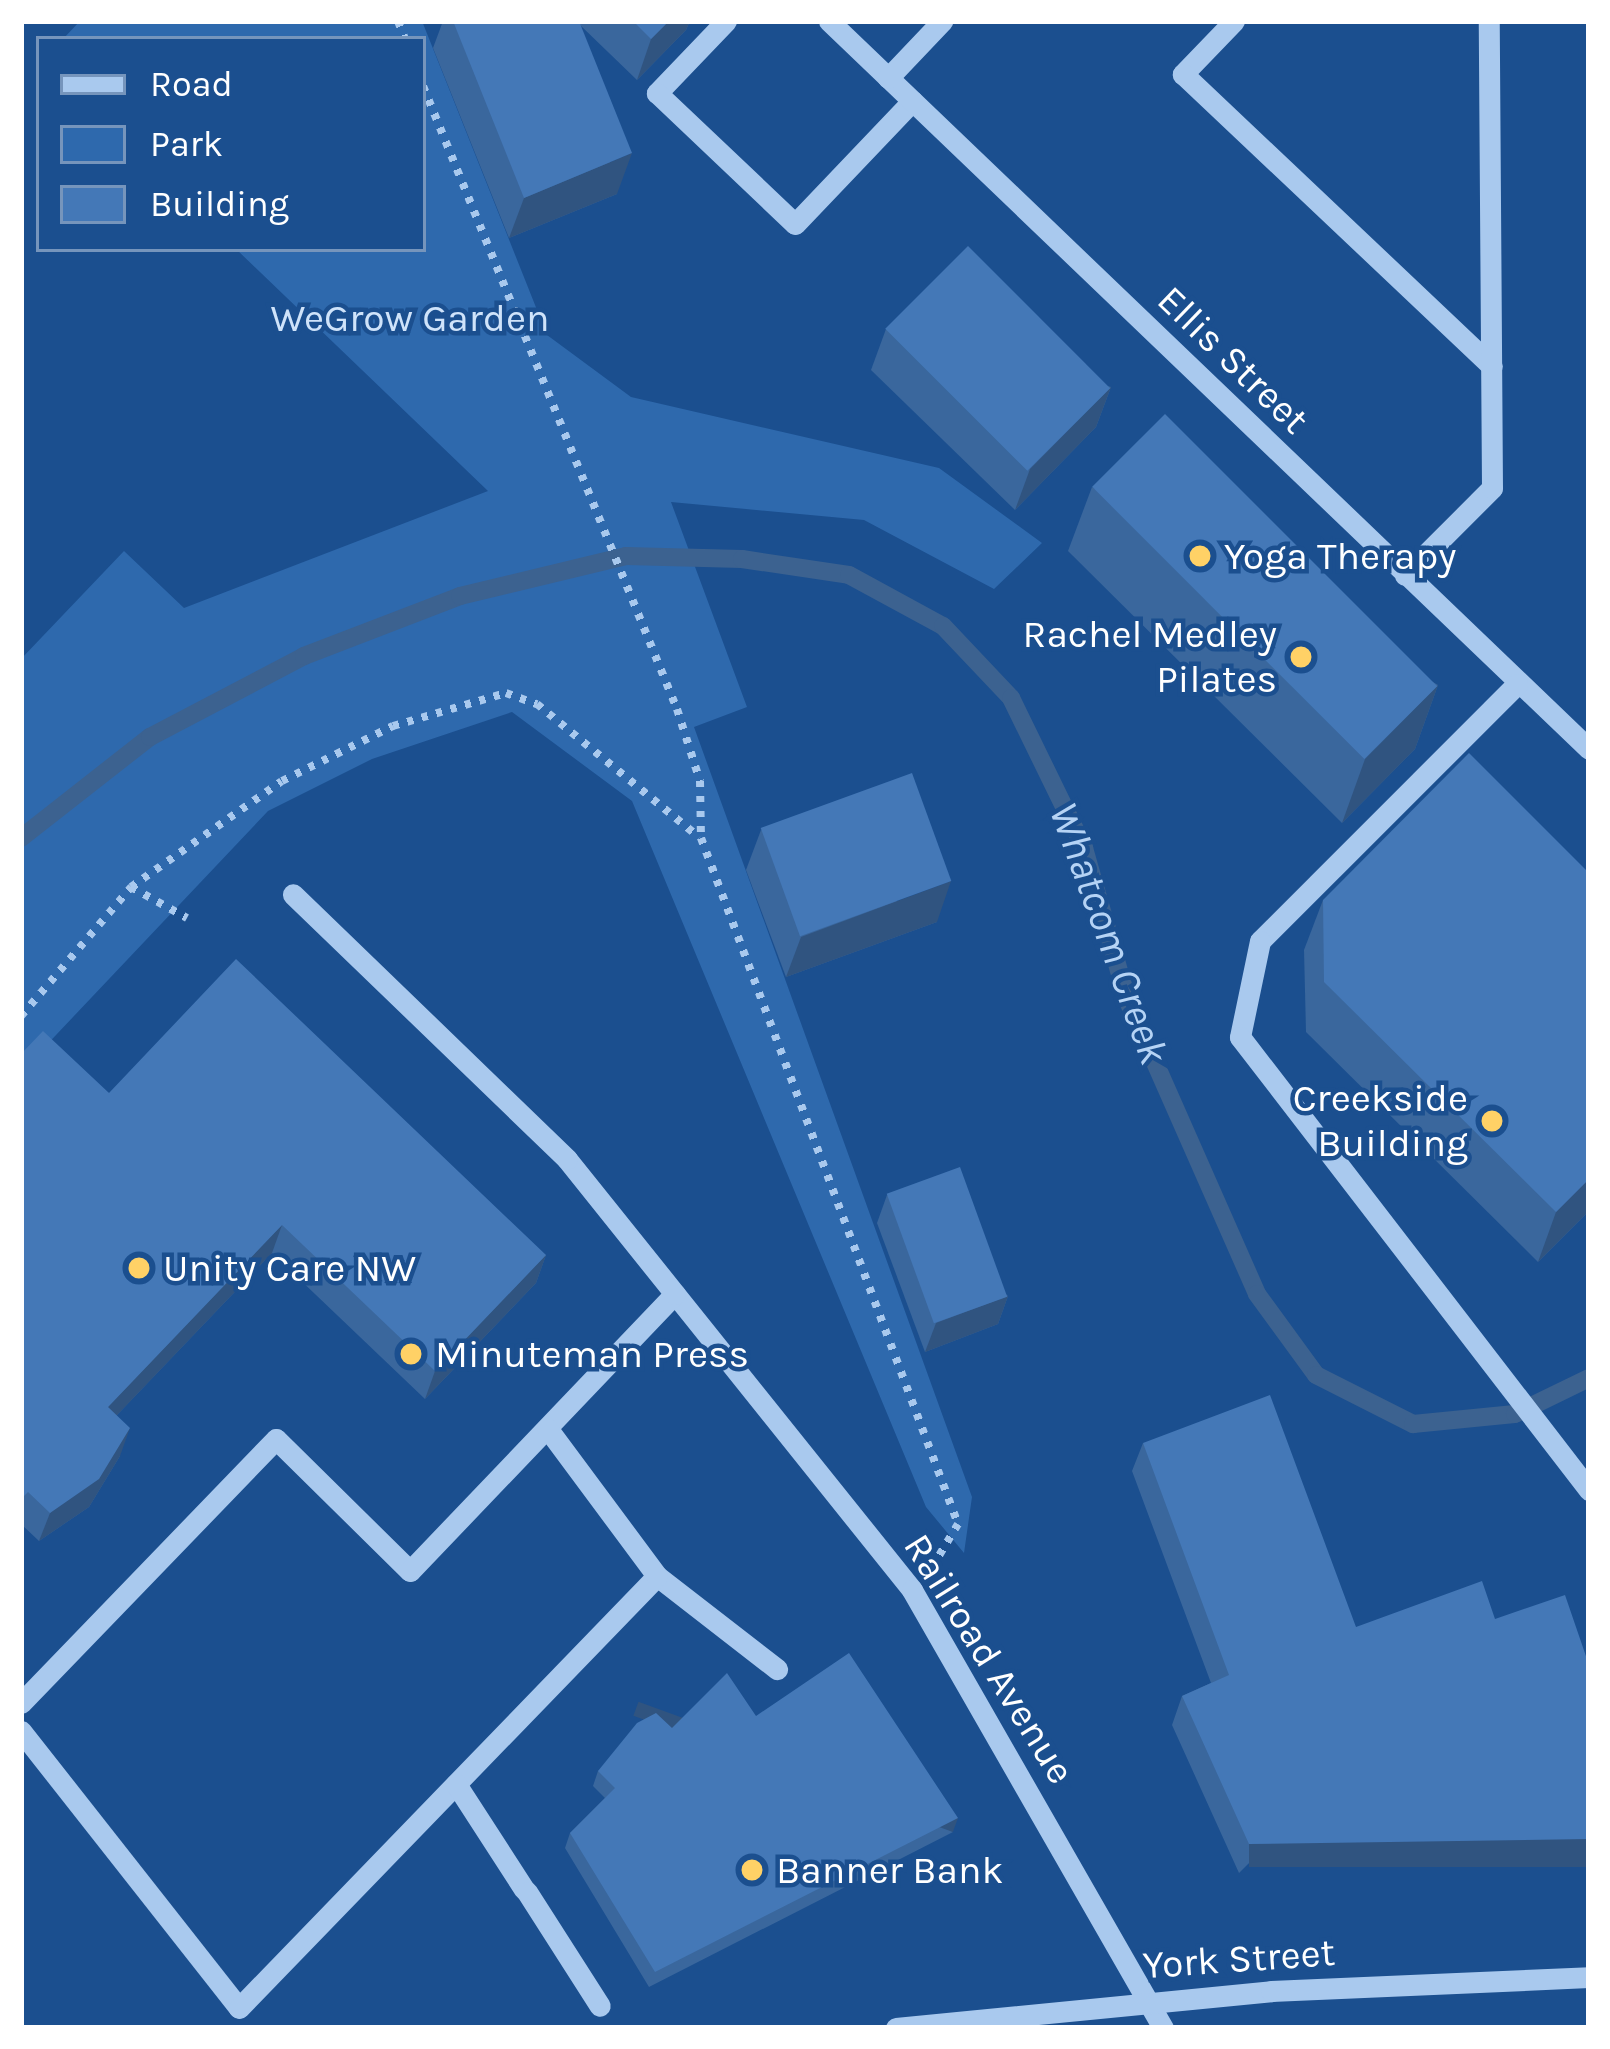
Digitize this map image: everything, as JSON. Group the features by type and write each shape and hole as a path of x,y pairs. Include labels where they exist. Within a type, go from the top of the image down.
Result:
{"street":[{"path":"726,21 657,93 795,224 912,101"},
{"name":"Ellis Street","path":"829,21 1589,749"},
{"path":"888,78 942,21"},
{"path":"1234,21 1183,74 1492,366"},
{"path":"1405,575 1492,488 1490,21"},
{"path":"1517,684 1260,941 1240,1037 1589,1490"},
{"name":"Railroad Avenue","path":"293,894 567,1159 912,1590 1163,2028"},
{"path":"21,1703 276,1439 410,1571 675,1294"},
{"path":"547,1428 657,1576 777,1670"},
{"path":"21,1731 239,2008 657,1576"},
{"path":"456,1784 600,2006"},
{"name":"York Street","path":"896,2028 1151,2001 1589,1977"}],"path":[{"path":"426,94 548,408 677,709 700,781 701,838 958,1525 912,1590"},
{"path":"21,1016 130,887 282,781 394,726 506,692 538,704 701,838"},
{"path":"130,887 187,917"}],"green space":[{"name":"WeGrow Garden","path":"80,21 422,21 547,335 631,397 939,468 1042,543 994,589 864,520 671,502 747,707 694,727 972,1497 964,1553 926,1507 632,801 512,712 372,759 268,811 21,1072 21,659 124,551 184,608 488,491 239,252 426,252 426,36 66,36"}],"building":[{"path":"453,21 579,21 632,153 524,198"},
{"path":"633,21 669,21 651,39"},
{"path":"968,246 1110,388 1027,471 885,329"},
{"path":"1165,414 1437,686 1364,759 1092,487"},
{"name":"Creekside Building","path":"1469,753 1589,873 1589,1179 1556,1212 1324,982 1323,900"},
{"path":"912,773 951,881 800,936 761,828"},
{"name":"Unity Care NW","path":"236,959 546,1255 435,1371 282,1225 108,1407 130,1428 99,1479 50,1513 28,1492 21,1499 21,1054 43,1031 109,1093"},
{"path":"960,1167 1007,1297 934,1323 887,1194"},
{"path":"1270,1395 1356,1627 1482,1581 1495,1619 1565,1595 1589,1665 1589,1839 1249,1844 1182,1696 1229,1675 1143,1443"},
{"path":"849,1653 958,1818 655,1972 570,1833 615,1788 598,1771 637,1723 656,1713 672,1728 727,1673 756,1716"}],"waterway":[{"name":"Whatcom Creek","path":"21,838 150,737 304,656 460,596 626,556 742,559 849,575 943,626 1011,698 1084,848 1127,999 1257,1294 1316,1375 1413,1424 1515,1414 1589,1378"}],"place":[{"name":"Yoga Therapy","path":"1200,556"},
{"name":"Rachel Medley Pilates","path":"1301,657"},
{"name":"Creekside Building","path":"1492,1121"},
{"name":"Unity Care NW","path":"139,1268"},
{"name":"Minuteman Press","path":"411,1354"},
{"name":"Banner Bank","path":"752,1870"}]}
